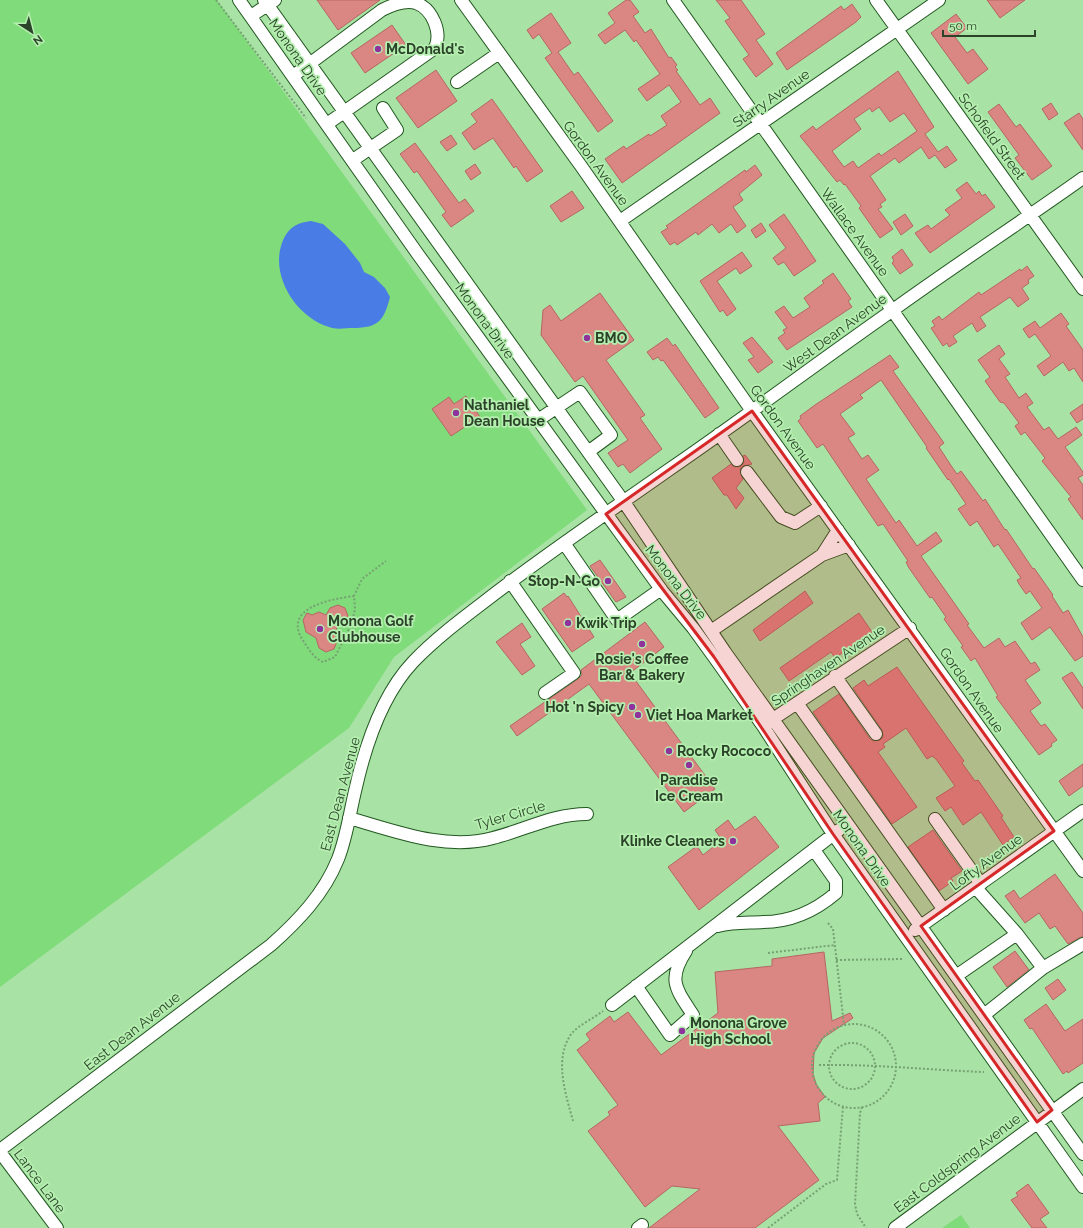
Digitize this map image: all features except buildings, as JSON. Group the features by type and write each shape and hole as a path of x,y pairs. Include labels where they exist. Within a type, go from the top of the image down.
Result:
{"street":[{"name":"Monona Drive","path":"239,0 417,253 661,589 693,628 762,726 833,834 1083,1187"},
{"name":"Gordon Avenue","path":"461,0 620,221 752,411 910,628 1083,871"},
{"name":"Wallace Avenue","path":"672,0 1083,580"},
{"name":"Schofield Street","path":"876,0 1083,289"},
{"name":"Starry Avenue","path":"620,221 940,0"},
{"name":"Monona Drive","path":"269,2 310,64 370,149 624,502 711,631 1083,1154"},
{"path":"250,16 269,2"},
{"path":"293,76 382,10 396,4 416,3 425,9 434,21 438,32 438,41 435,48 327,124"},
{"path":"457,82 499,53"},
{"path":"353,160 397,130 383,108"},
{"name":"West Dean Avenue","path":"606,514 893,310 1083,178"},
{"path":"538,420 580,392 611,435 588,452"},
{"path":"719,434 738,460"},
{"path":"746,472 780,517 790,522 795,523 800,521 821,506"},
{"name":"East Dean Avenue","path":"0,1151 271,945 288,930 314,902 323,889 341,850 356,783 373,728 387,699 401,677 422,653 452,626 510,581 606,514"},
{"path":"822,554 838,530"},
{"path":"564,543 617,620 661,589"},
{"path":"711,631 822,554 849,545"},
{"path":"510,581 574,673 545,693"},
{"name":"Springhaven Avenue","path":"762,726 797,704 835,676 910,628"},
{"path":"835,676 876,734"},
{"path":"797,704 856,777 944,910"},
{"name":"Lofty Avenue","path":"906,936 979,886 1083,811"},
{"name":"Tyler Circle","path":"349,818 427,839 460,842 493,838 563,816 587,814"},
{"path":"935,819 979,886 1043,968"},
{"path":"612,1005 848,824"},
{"path":"712,928 740,922 786,920 812,910 827,901 836,894 836,881 814,850"},
{"path":"956,976 1017,934"},
{"path":"636,986 670,1034 693,1015 676,989 675,981 675,972 691,944"},
{"path":"984,1016 1043,968 1083,944"},
{"name":"East Coldspring Avenue","path":"895,1228 1052,1110 1083,1089"},
{"name":"Lance Lane","path":"0,1151 57,1228"}],"path":[{"path":"354,596 324,602 308,608 300,616 298,626 300,637 318,660 323,662 335,657 352,623 355,609 354,596 362,579 386,561"},
{"path":"828,924 833,929 844,1025"},
{"path":"768,953 835,945"},
{"path":"836,960 904,959"},
{"path":"573,1121 564,1086 562,1065 566,1048 573,1033 612,1005"},
{"path":"862,1024 880,1032 892,1048 896,1067 894,1078 889,1089 882,1097 872,1104 862,1107 843,1106 835,1103 821,1092 815,1081 812,1068 815,1050 819,1042 832,1030 844,1025 862,1024"},
{"path":"849,1043 856,1044 870,1052 875,1067 870,1080 865,1085 851,1090 837,1084 829,1072 828,1065 835,1051 841,1046 849,1043"},
{"path":"819,1065 854,1064 875,1067 984,1072"},
{"path":"768,1228 826,1184 838,1180 843,1106"},
{"path":"862,1107 859,1121 855,1204 857,1214 866,1228"}],"highlighted area":[{"path":"752,411 1054,831 921,926 1052,1110 1037,1122 833,834 714,657 606,514"}],"green space":[{"path":"0,0 217,0 587,510 394,657 349,728 0,987"},
{"path":"961,1215 970,1228 942,1228"}],"water":[{"path":"311,221 323,224 345,244 360,263 364,272 374,277 385,288 390,297 388,305 383,317 375,324 362,328 338,329 329,327 317,322 306,314 296,305 289,294 283,281 280,269 279,256 282,243 293,227 301,223"}],"place":[{"name":"McDonald's","path":"378,49"},
{"name":"BMO","path":"587,338"},
{"name":"Nathaniel Dean House","path":"456,413"},
{"name":"Stop-N-Go","path":"608,581"},
{"name":"Kwik Trip","path":"568,623"},
{"name":"Monona Golf Clubhouse","path":"320,629"},
{"name":"Rosie's Coffee Bar & Bakery","path":"642,644"},
{"name":"Hot 'n Spicy","path":"632,707"},
{"name":"Viet Hoa Market","path":"638,715"},
{"name":"Rocky Rococo","path":"669,751"},
{"name":"Paradise Ice Cream","path":"689,765"},
{"name":"Klinke Cleaners","path":"733,841"},
{"name":"Monona Grove High School","path":"682,1031"}]}
